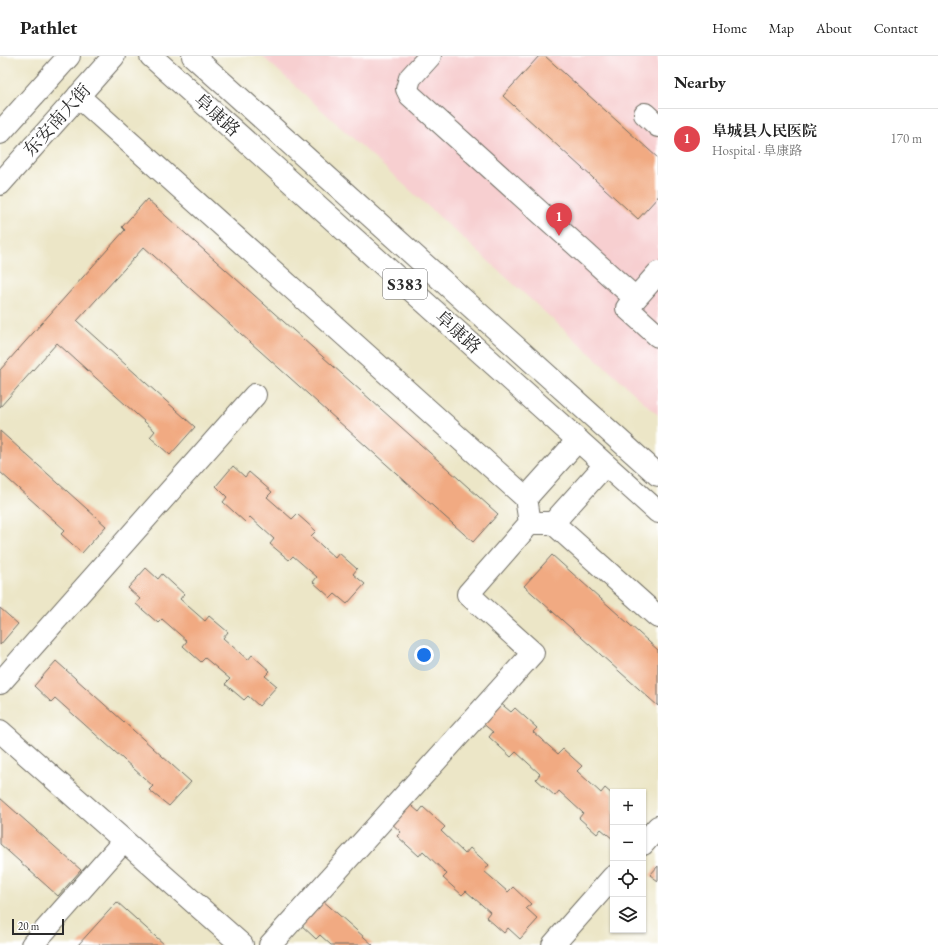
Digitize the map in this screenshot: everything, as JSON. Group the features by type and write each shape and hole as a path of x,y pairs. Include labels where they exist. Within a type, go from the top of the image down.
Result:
{"main road":[{"name":"东安南大街","path":"0,133 69,56"},
{"name":"东安南大街","path":"0,184 114,56"},
{"name":"阜康路","path":"151,56 658,512"},
{"name":"阜康路","path":"193,56 658,474"},
{"path":"430,56 410,78 407,89 410,95 635,298"},
{"path":"78,96 526,498 530,523"},
{"path":"658,273 627,308 658,336"},
{"path":"0,683 255,395"},
{"path":"526,498 578,440"},
{"path":"553,523 605,465"},
{"path":"270,945 533,653 468,594 530,523 553,523 658,617"},
{"path":"0,730 242,945"},
{"path":"646,841 658,827"},
{"path":"32,945 124,841"},
{"path":"553,945 610,880"}],"shaded area":[{"path":"262,56 658,56 658,415"}],"building":[{"path":"539,56 545,56 658,158 658,197 638,219 503,96"},
{"path":"147,199 498,514 473,542 144,247 77,321 195,427 170,455 150,437 155,431 57,343 0,407 0,370 125,230 122,227"},
{"path":"0,431 106,526 82,553 61,534 65,530 0,472"},
{"path":"233,466 245,477 249,472 272,492 267,497 292,519 297,514 316,531 311,536 335,558 339,553 357,569 353,574 365,584 347,604 335,594 331,598 313,582 317,577 293,556 289,560 270,544 274,539 250,517 245,522 223,502 227,497 216,486"},
{"path":"552,555 658,650 658,706 524,586"},
{"path":"146,568 158,579 162,574 184,594 180,599 205,621 209,616 228,632 223,638 248,660 252,655 270,671 265,676 277,686 259,706 248,696 244,700 225,684 230,679 205,658 201,662 183,646 187,641 162,619 158,623 136,604 140,599 128,588"},
{"path":"0,608 18,624 0,645"},
{"path":"56,661 191,782 169,806 149,790 153,786 55,698 51,702 34,686"},
{"path":"499,702 511,712 515,708 537,728 533,732 558,754 563,749 582,766 577,771 601,793 605,788 610,792 610,836 601,829 597,834 579,818 583,813 559,791 555,796 536,779 540,774 516,752 511,757 489,737 493,732 481,722"},
{"path":"0,798 81,870 58,896 0,844"},
{"path":"406,801 419,812 423,807 445,827 441,831 465,854 470,848 489,865 484,871 508,892 513,887 531,904 526,908 538,919 520,939 508,928 504,933 486,917 490,912 466,891 462,895 443,878 447,874 423,851 419,856 397,836 401,832 389,821"},
{"path":"658,866 658,881 650,875"},
{"path":"321,899 373,945 331,945 320,935 316,939 299,923"},
{"path":"117,902 165,945 78,945"}],"place":[{"name":"阜城县人民医院","path":"559,236"}]}
